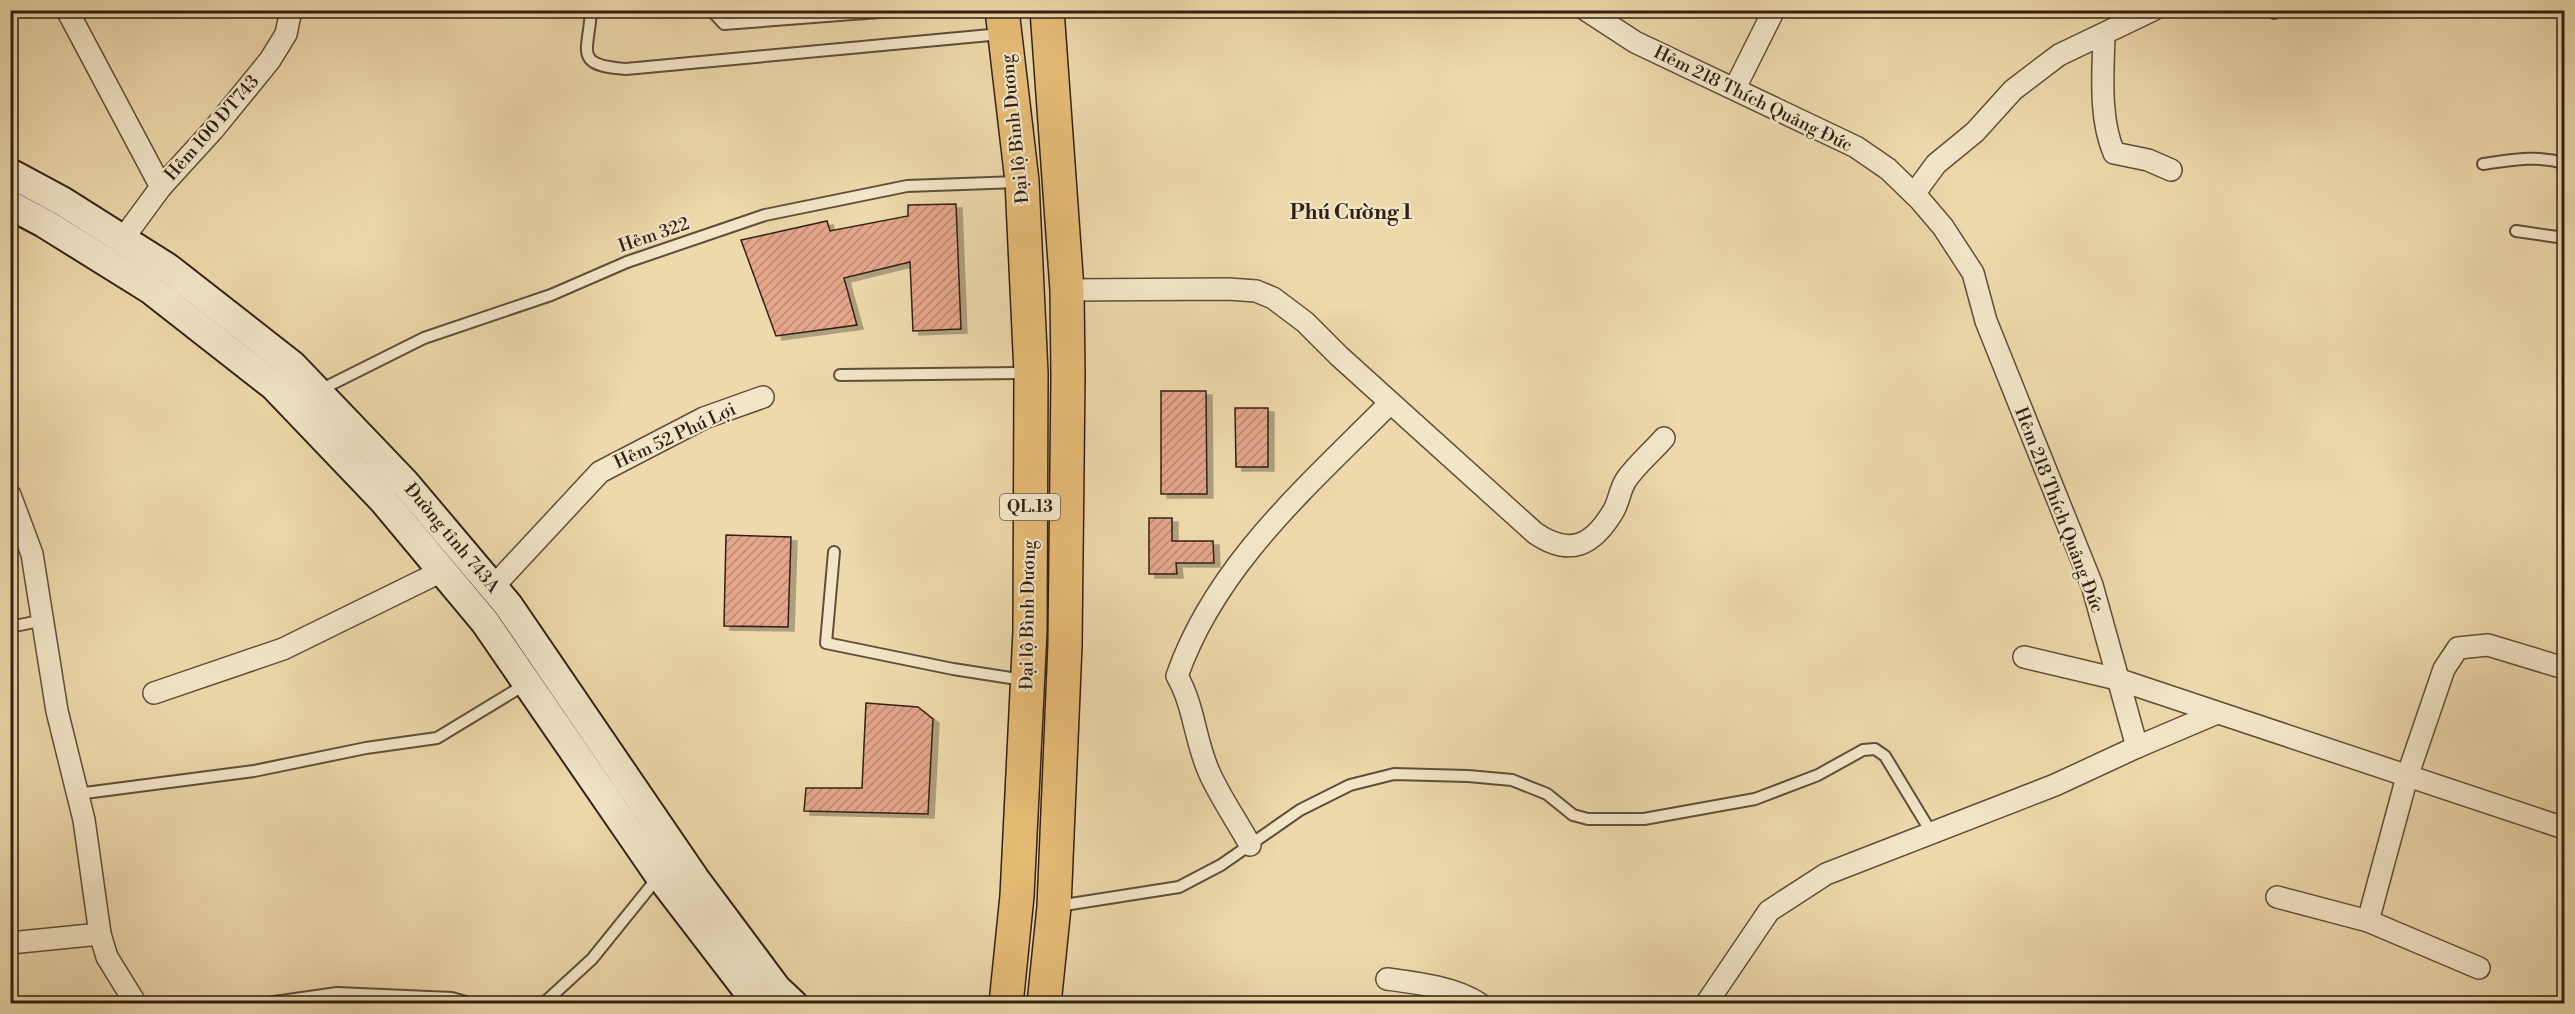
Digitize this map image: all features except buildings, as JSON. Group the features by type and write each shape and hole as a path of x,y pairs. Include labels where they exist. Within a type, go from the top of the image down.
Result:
{"highway":[{"name":"Đại lộ Bình Dương","path":"1044,1004 1054,907 1065,645 1067,290 1047,10"},
{"name":"Đại lộ Bình Dương","path":"1003,22 1022,182 1031,373 1028,680 1017,896 1006,1004"},
{"path":"1027,291 1067,290"}],"main road":[{"name":"Đường tỉnh 743A","path":"10,172 62,201 168,268 292,365 405,483 493,587 676,883 758,1004"},
{"name":"Đường tỉnh 743A","path":"10,205 150,289 274,386 383,500 485,622 527,684 676,883 793,1004"}],"street":[{"path":"67,10 161,187"},
{"name":"Hẻm 100 ĐT743","path":"122,240 161,187 213,130 270,60 286,34 291,10"},
{"name":"Hẻm 218 Thích Quảng Đức","path":"1586,10 1635,42 1856,147 1888,169 1943,227 1973,273 1994,343 2092,585 2137,747"},
{"path":"1735,88 1774,10"},
{"path":"1914,194 1936,164 1976,132 2013,90 2059,55 2104,36 2153,10"},
{"path":"2104,36 2103,82 2109,141 2114,153 2148,160 2171,170"},
{"path":"1067,290 1256,291 1273,298 1305,322 1390,403 1535,533 1550,543 1568,547 1581,545 1591,539 1615,509 1627,478 1664,438"},
{"name":"Hẻm 52 Phú Lợi","path":"493,587 600,472 704,418 763,397"},
{"path":"1250,845 1209,772 1190,714 1187,693 1177,676 1192,634 1240,558 1390,403"},
{"path":"10,495 32,554 57,711 84,820 100,934 107,957 136,1004"},
{"path":"154,693 283,649 442,570"},
{"path":"2368,921 2408,777 2444,669 2457,648 2488,645 2565,668"},
{"path":"2024,657 2117,679 2565,828"},
{"path":"1706,1004 1769,911 1826,874 2055,785 2217,713"},
{"path":"2277,897 2368,921 2479,968"},
{"path":"10,943 100,934"},
{"path":"1387,979 1424,984 1470,997 1480,1004"}],"lane":[{"path":"591,10 586,51 592,63 601,67 618,68 1003,22"},
{"path":"711,10 724,24 905,10"},
{"path":"2483,164 2523,158 2552,159 2565,163"},
{"name":"Hẻm 322","path":"317,391 424,338 551,295 627,261 765,215 907,186 1022,182"},
{"path":"2516,231 2565,238"},
{"path":"840,375 1031,373"},
{"path":"834,552 826,643 953,669 1028,680"},
{"path":"10,627 44,620"},
{"path":"77,794 254,771 366,748 436,738 527,684"},
{"path":"1054,907 1179,887 1221,865 1300,810 1350,785 1394,774 1512,780 1547,794 1573,815 1588,819 1644,819 1755,799 1818,775 1863,750 1875,749 1885,756 1931,832"},
{"path":"543,1004 676,883"},
{"path":"260,1004 337,993 452,998 472,1004"}],"district":[{"name":"Phú Cường 1","path":"1351,213"}]}
